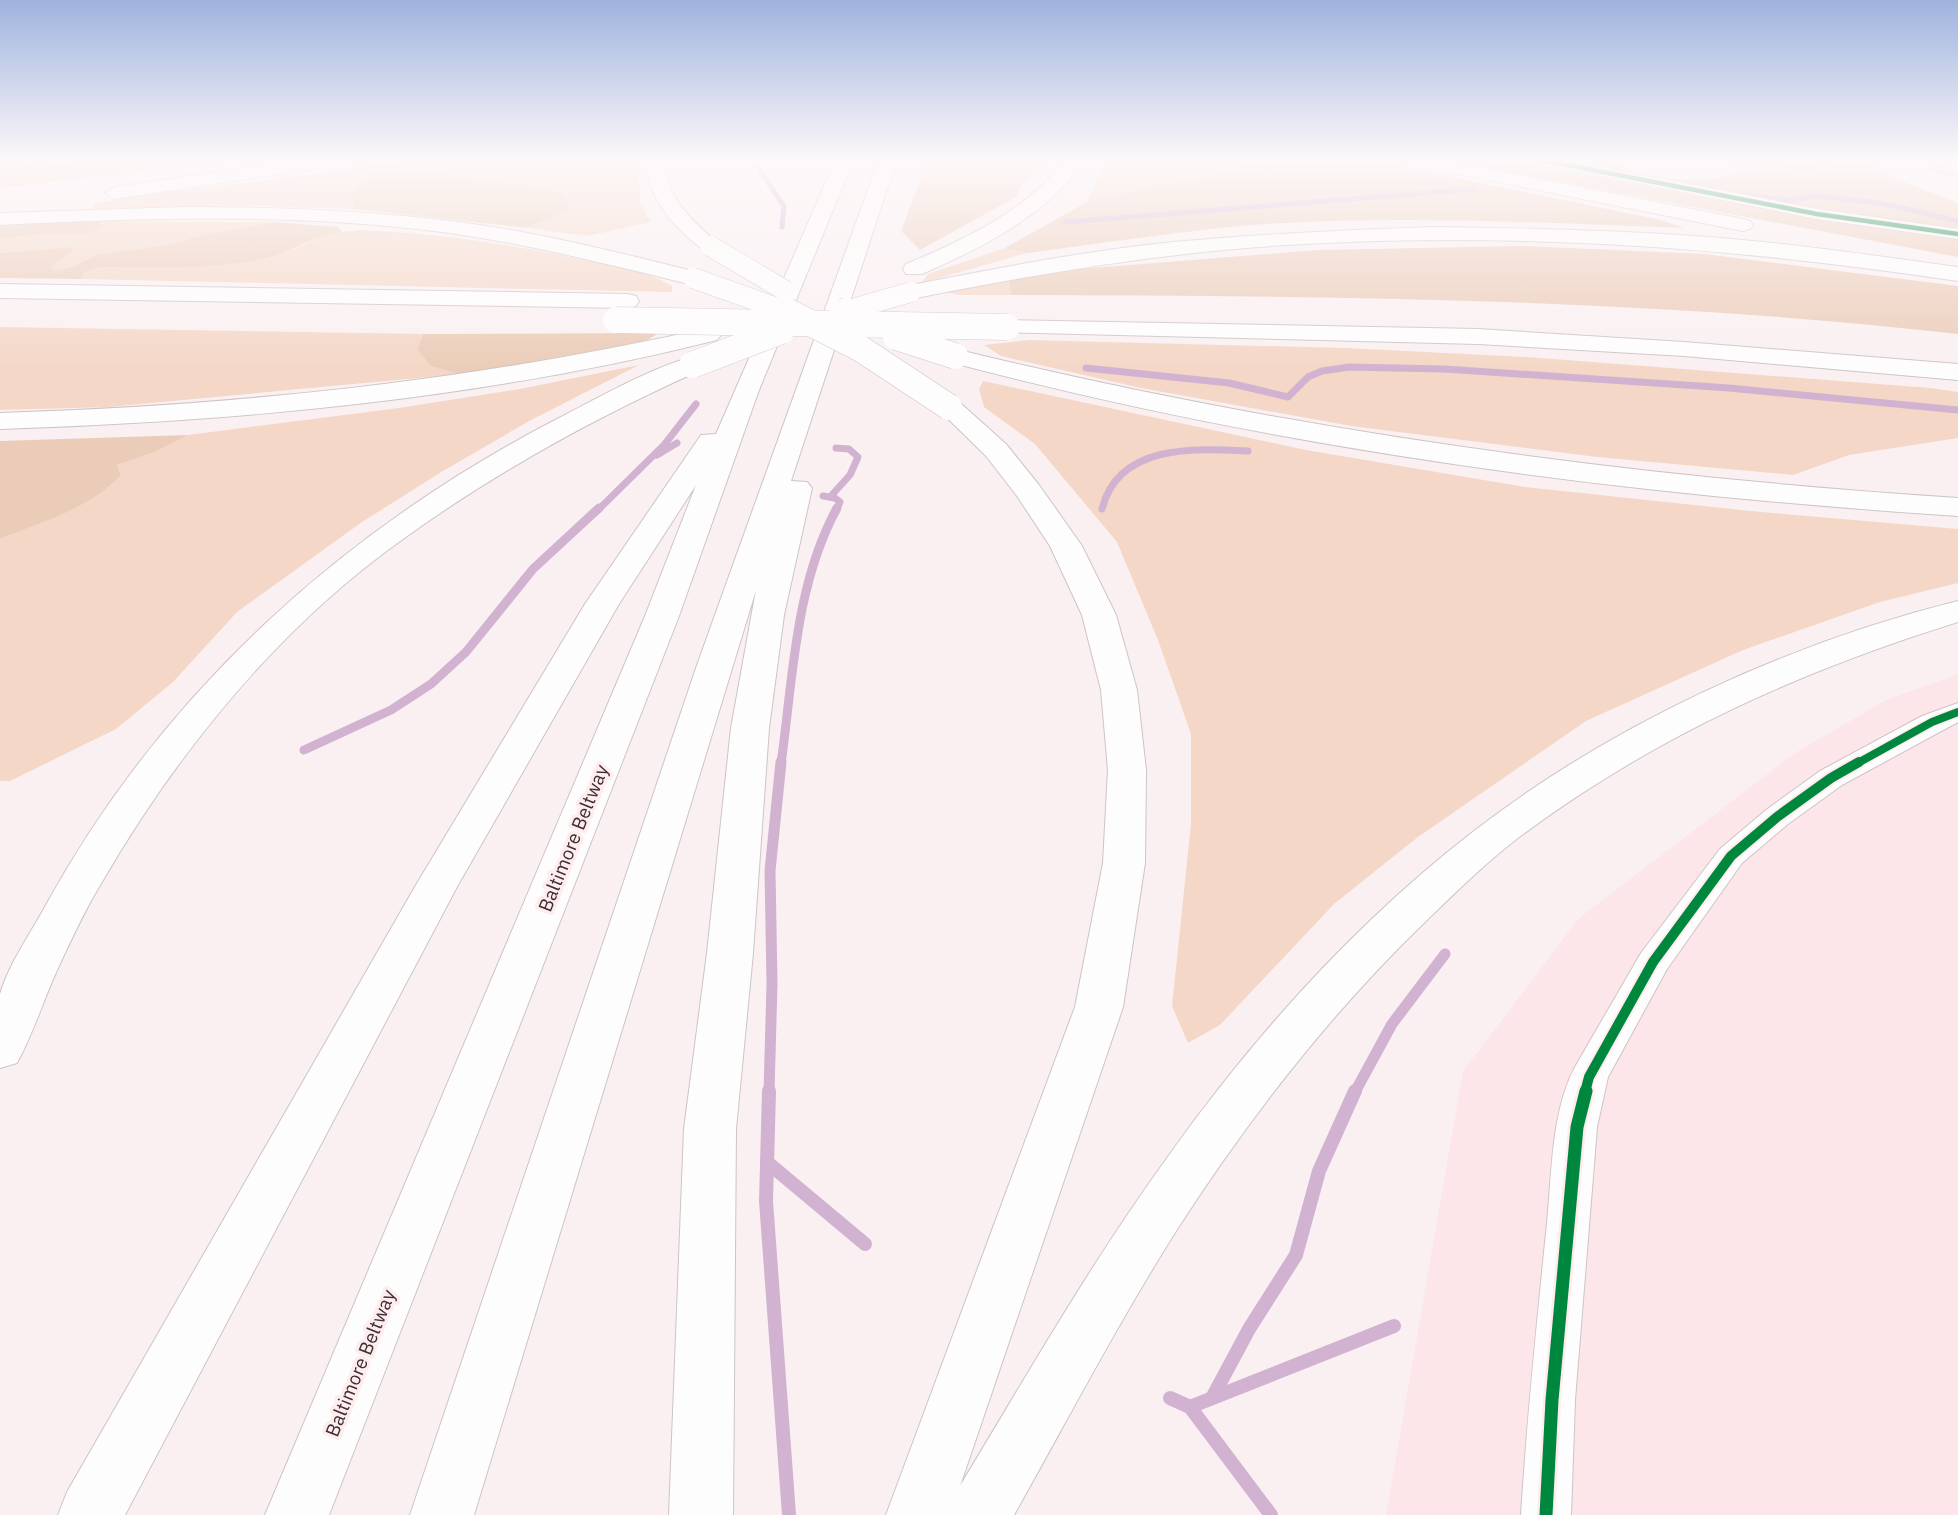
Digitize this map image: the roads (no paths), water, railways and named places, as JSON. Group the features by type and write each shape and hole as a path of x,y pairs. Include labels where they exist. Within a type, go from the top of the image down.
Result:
{"highway":[{"path":"451,230 512,237 598,254 693,278 750,296 804,319 880,360 948,407 996,450 1029,491 1066,546 1099,615 1119,690 1127,770 1124,863 1099,1007 918,1515"},
{"path":"688,230 762,279 822,310 955,356 1133,400 1392,445 1702,487 1958,507"},
{"name":"Baltimore Beltway","path":"298,1515 662,616 746,390 815,230"},
{"path":"442,1515 609,991 829,324 863,230"},
{"path":"0,421 152,416 332,400 542,370 624,355 700,350 754,340 912,280 947,255 993,230"},
{"path":"1768,230 1958,267"},
{"path":"0,1050 58,920 102,845 171,746 238,670 345,570 464,483 700,350 816,304 912,280 1150,249 1265,239 1384,233 1554,234 1651,239 1797,253 1958,274"},
{"path":"0,291 622,310 1008,317 1534,339 1958,372"},
{"path":"0,310 622,310"},
{"path":"1008,317 1388,313 1537,319 1815,337 1958,350"},
{"path":"701,1515 710,1129 730,953 750,728 767,615 789,531 829,324"},
{"path":"90,1515 451,862 602,604 746,390"},
{"path":"979,1515 1097,1313 1186,1172 1270,1061 1360,956 1443,879 1514,821 1658,732 1738,691 1811,660 1881,634 1958,611"}],"street":[{"path":"1928,230 1958,234"},
{"path":"1546,1515 1552,1400 1577,1127 1589,1077 1653,962 1731,856 1831,778 1932,722 1958,712"}],"waterway":[{"path":"1086,368 1229,383 1288,397 1308,377 1322,371 1349,367 1444,369 1729,388 1958,410"},
{"path":"598,510 664,445 696,404"},
{"path":"657,455 677,443"},
{"path":"830,497 850,475 858,457 849,449 836,448"},
{"path":"1102,509 1111,488 1124,472 1141,461 1182,451 1248,451"},
{"path":"823,496 835,498 840,502 837,508"},
{"path":"304,750 391,710 431,684 466,652 533,569 599,508"},
{"path":"781,764 804,600 812,568 837,508"},
{"path":"769,1092 772,984 770,871 781,762"},
{"path":"1355,1092 1392,1024 1445,954"},
{"path":"767,1162 769,1091"},
{"path":"1212,1398 1249,1329 1296,1255 1319,1171 1355,1091"},
{"path":"767,1162 865,1244"},
{"path":"767,1162 766,1201 789,1515"},
{"path":"1190,1407 1394,1326"},
{"path":"1170,1398 1190,1407"},
{"path":"1190,1407 1271,1515"}]}
